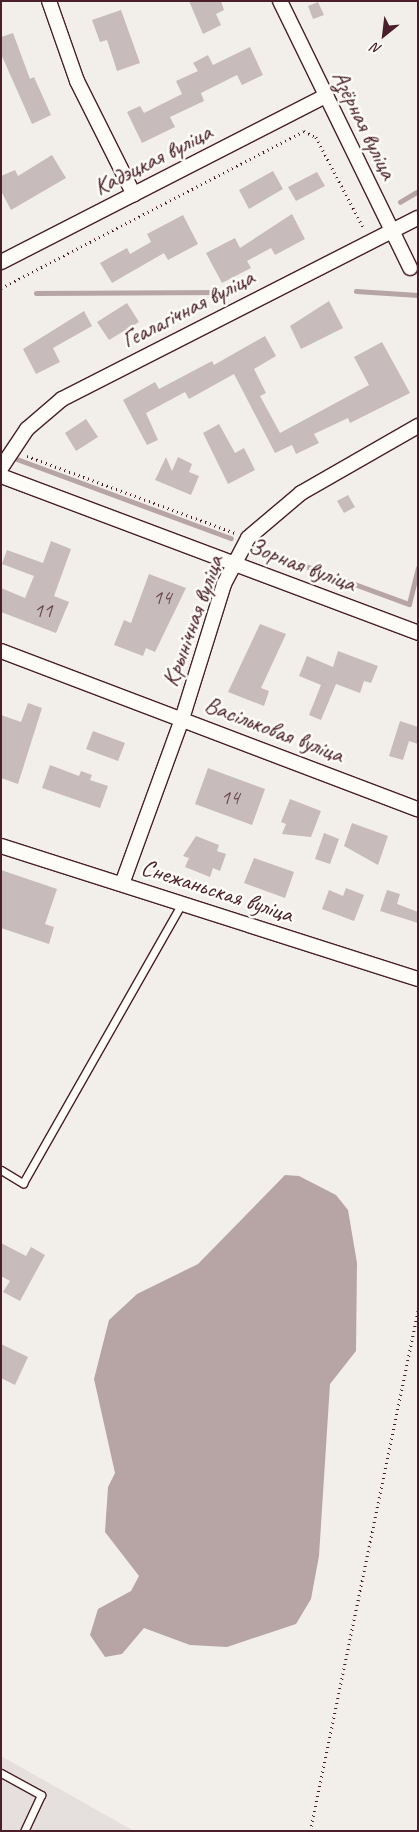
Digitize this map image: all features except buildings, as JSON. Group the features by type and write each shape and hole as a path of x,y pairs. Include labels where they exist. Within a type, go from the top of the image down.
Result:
{"street":[{"path":"49,1 77,81 134,195"},
{"name":"Азёрная вуліца","path":"280,1 410,268"},
{"name":"Кадэцкая вуліца","path":"1,262 325,96"},
{"name":"Геалагічная вуліца","path":"1,468 11,450 27,429 62,399 418,218"},
{"name":"Крынічная вуліца","path":"122,884 182,719 224,584 248,538 301,492 418,426"},
{"name":"Зорная вуліца","path":"1,476 418,633"},
{"name":"Васільковая вуліца","path":"1,651 418,809"},
{"name":"Снежаньская вуліца","path":"1,846 418,980"}],"lane":[{"path":"1,1170 23,1183 183,903"},
{"path":"1,1773 40,1795 24,1831"}],"path":[{"path":"1,288 304,131 316,137 371,243"},
{"path":"11,450 248,538"},
{"path":"310,1831 418,1310"}],"shaded area":[{"path":"285,1175 299,1176 336,1195 348,1210 357,1263 356,1351 330,1384 319,1556 311,1599 296,1624 227,1647 190,1645 144,1628 122,1654 105,1657 90,1635 98,1609 131,1591 139,1576 105,1532 108,1487 115,1473 94,1379 109,1320 137,1294 198,1264"},
{"path":"1,1756 134,1831 1,1831"}],"waterway":[{"path":"400,202 418,191"},
{"path":"356,291 418,295"},
{"path":"36,293 223,292"},
{"path":"17,459 231,538"},
{"path":"254,547 409,604 418,568"}]}
